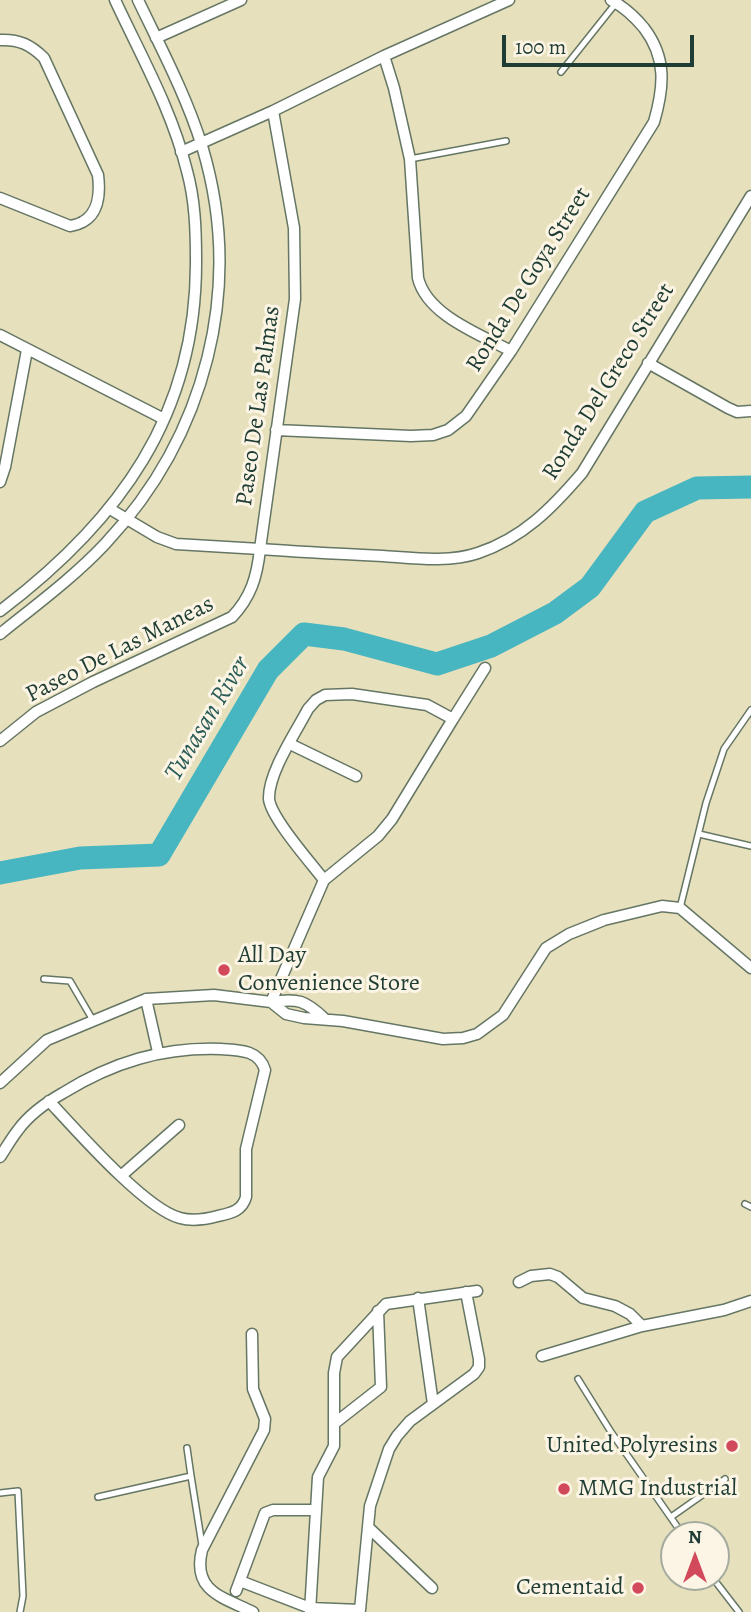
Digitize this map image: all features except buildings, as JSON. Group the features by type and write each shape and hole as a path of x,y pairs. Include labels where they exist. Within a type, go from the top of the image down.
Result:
{"street":[{"path":"0,611 70,553 110,509 145,460 164,418 185,357 195,289 196,226 193,196 160,92 115,0"},
{"path":"0,634 82,567 126,519 164,466 191,414 207,359 217,303 219,249 213,190 202,144 180,85 138,0"},
{"path":"156,38 241,0"},
{"path":"181,152 509,0"},
{"name":"Ronda De Goya Street","path":"276,430 433,435 448,430 466,416 511,351 654,122 661,98 661,60 653,40 636,18 613,1"},
{"path":"0,40 19,40 33,47 44,58 98,175 100,192 97,208 88,220 70,226 0,198"},
{"path":"384,56 410,159 421,291 442,313 511,351"},
{"name":"Paseo De Las Palmas","path":"260,550 295,299 294,228 273,111"},
{"name":"Ronda Del Greco Street","path":"260,550 433,559 475,555 505,542 530,526 555,505 582,473 751,196"},
{"path":"0,335 164,418"},
{"path":"0,482 27,350"},
{"path":"648,363 728,408 737,412 751,411"},
{"path":"110,509 157,537 176,544 260,550"},
{"name":"Paseo De Las Maneas","path":"0,741 36,712 93,682 232,617 251,591 257,574 260,550"},
{"path":"271,1002 324,880 378,836 392,819 485,668"},
{"path":"324,880 275,816 271,806 271,786 290,744 316,700 337,693 427,705 453,719"},
{"path":"290,744 356,776"},
{"path":"271,1002 286,1014 295,1016 443,1039 463,1038 477,1034 503,1015 546,948 569,934 604,920 662,906 680,908 751,968"},
{"path":"0,1083 47,1041 146,999 214,995 271,1002 290,999 309,1004 325,1019"},
{"path":"146,999 158,1052"},
{"path":"0,1157 19,1128 49,1101 99,1072 123,1062 158,1052 201,1048 253,1053 263,1063 265,1076 246,1149 246,1196 240,1209 209,1218 181,1218 158,1207 122,1175 49,1101"},
{"path":"122,1175 179,1125"},
{"path":"519,1282 531,1276 550,1274 558,1277 583,1298 615,1306 630,1314 642,1326"},
{"path":"310,1610 318,1477 332,1452 335,1423 334,1373 337,1357 378,1311 394,1301 471,1291 479,1367 410,1421 390,1449 375,1488 368,1527 360,1609 310,1610 238,1586 265,1513 273,1510 316,1510"},
{"path":"418,1298 433,1404"},
{"path":"542,1356 642,1326 724,1310 751,1301"},
{"path":"335,1423 381,1387 378,1311"},
{"path":"252,1334 253,1389 266,1425 202,1550 199,1563 201,1580 208,1588 253,1612"},
{"path":"368,1527 432,1588"}],"lane":[{"path":"561,72 613,1"},
{"path":"410,159 506,141"},
{"path":"680,908 724,749 751,710"},
{"path":"699,834 751,846"},
{"path":"44,979 70,981 94,1022"},
{"path":"578,1379 674,1521"},
{"path":"187,1448 202,1550"},
{"path":"97,1497 191,1476"},
{"path":"671,1517 725,1479"},
{"path":"0,1493 18,1491 23,1596 20,1612"},
{"path":"723,1591 739,1612"}],"waterway":[{"name":"Tunasan River","path":"0,873 80,858 159,855 268,670 304,634 344,639 437,664 491,646 555,613 590,587 645,512 697,488 751,487"}],"place":[{"name":"All Day Convenience Store","path":"224,970"},
{"name":"United Polyresins","path":"732,1446"},
{"name":"MMG Industrial","path":"564,1489"},
{"name":"Cementaid","path":"638,1588"}]}
